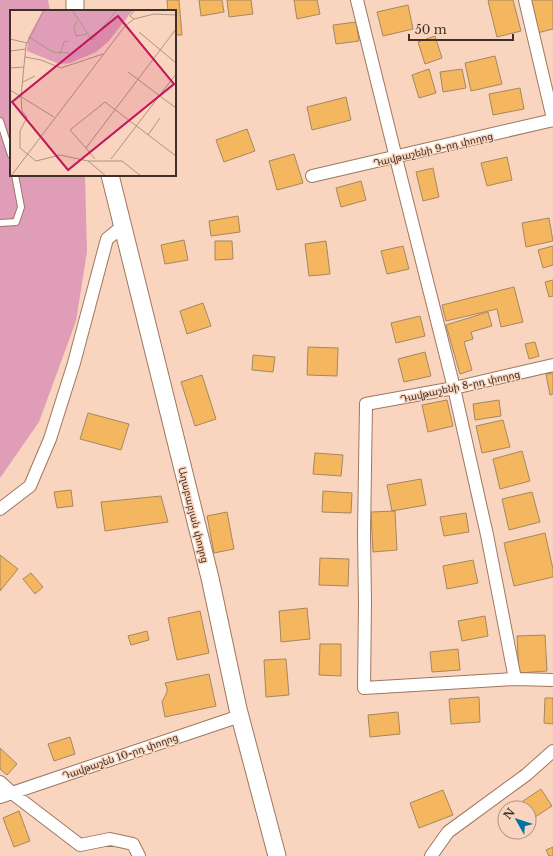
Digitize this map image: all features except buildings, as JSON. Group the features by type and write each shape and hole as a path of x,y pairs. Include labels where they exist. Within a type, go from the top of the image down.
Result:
{"street":[{"path":"357,0 454,388 487,535 516,679 553,680"},
{"path":"525,0 553,119"},
{"name":"Դավթաշենի 9-րդ փողոց","path":"312,176 396,158 553,119"},
{"name":"Աղաբաբյան փողոց","path":"110,176 208,571 240,716 277,856"},
{"path":"0,508 30,486 50,439 74,363 107,239 123,226"},
{"name":"Դավթաշենի 8-րդ փողոց","path":"516,679 364,688 366,404 454,388 553,365"},
{"name":"Դավթաշեն 10-րդ փողոց","path":"0,797 240,716"},
{"path":"431,856 448,832 526,775 553,751"},
{"path":"0,782 12,793 80,845 110,839 133,844 139,856"}],"lane":[{"path":"0,122 10,152"},
{"path":"0,222 16,222 21,207 15,176"}],"shaded area":[{"path":"0,0 48,0 50,10 10,10 10,176 85,176 87,252 76,321 39,422 0,478"}]}
